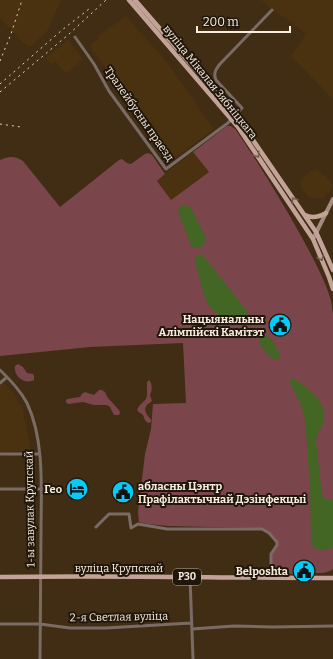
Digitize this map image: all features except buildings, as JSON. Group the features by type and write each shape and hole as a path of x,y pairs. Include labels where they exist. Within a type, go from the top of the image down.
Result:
{"main road":[{"name":"вуліца Мікалая Зябніцкага","path":"129,0 136,3 236,115 316,232 333,270"},
{"name":"вуліца Мікалая Зябніцкага","path":"136,3 242,133 313,239 331,277 333,289"},
{"path":"313,239 333,199"},
{"path":"303,214 314,218 326,213"},
{"name":"вуліца Крупскай","path":"0,577 333,578"}],"street":[{"path":"236,115 242,108 216,80 214,76 215,71 272,10"},
{"name":"Тралейбусны праезд","path":"75,37 94,64 109,91 166,169 236,115"},
{"name":"1-ы завулак Крупскай","path":"0,370 20,392 29,408 39,454 41,489 40,659"},
{"path":"0,383 7,377"},
{"path":"0,454 39,454"},
{"path":"0,489 41,489"},
{"path":"96,527 109,514 129,514 131,528 138,524 167,529 262,529 269,533 278,542 271,554 271,578"},
{"path":"190,577 192,659"},
{"name":"2-я Светлая вуліца","path":"0,624 40,624 70,628 106,628 191,623"},
{"path":"192,629 234,626 333,626"}],"shaded area":[{"path":"0,0 61,0 48,30 30,47 22,42 0,19"},
{"path":"261,0 333,0 333,99 291,56 306,34 287,19 272,10"},
{"path":"126,16 166,61 214,129 174,159 169,158 90,45 98,39 98,36"},
{"path":"68,40 83,59 66,74 56,62 51,64 46,59"},
{"path":"227,126 231,126 235,129 291,218 320,272 329,294 333,313 333,569 331,571 310,573 310,561 298,561 297,573 295,574 273,573 271,571 271,556 276,546 275,538 259,528 168,526 139,522 138,512 145,454 151,429 153,404 186,403 183,343 90,347 0,356 0,160 12,157 23,161 60,207 119,160 122,159 131,164 148,153 152,155 165,174 157,181 171,200 209,172 193,152"},
{"path":"193,152 209,172 171,200 156,181"},
{"path":"317,169 333,186 324,199 308,197 302,189 301,180 310,171"},
{"path":"188,205 191,208 205,236 205,243 199,247 194,248 191,246 179,214 178,209"},
{"path":"202,254 247,311 249,316 244,321 232,323 214,312 208,304 195,262 196,256"},
{"path":"262,336 268,337 272,341 280,356 279,358 275,360 265,352 259,340"},
{"path":"18,364 23,367 27,373 33,374 34,380 27,381 20,379 15,370 15,366"},
{"path":"292,378 305,386 317,398 323,408 324,419 317,435 316,442 322,495 325,499 333,499 333,548 318,549 313,547 311,544 310,489 306,431 304,415 300,403 290,383"},
{"path":"149,380 152,385 150,395 152,401 145,409 151,420 149,423 145,421 143,415 137,410 146,399 147,382"},
{"path":"3,382 13,392 19,405 22,405 31,451 0,452 0,385"},
{"path":"99,390 105,392 108,398 119,410 119,415 114,415 110,407 107,405 94,405 83,402 68,404 66,402 67,399 80,397 85,392 94,395"}],"railway":[{"path":"0,61 22,0"},
{"path":"0,92 68,35 106,0"},
{"path":"0,84 62,30 89,9"},
{"path":"0,124 21,127"}],"place":[{"name":"Нацыянальны Алімпійскі Камітэт","path":"280,325"},
{"name":"Гео","path":"77,489"},
{"name":"абласны Цэнтр Прафілактычнай Дэзінфекцыі","path":"123,492"},
{"name":"Belposhta","path":"304,571"}]}
